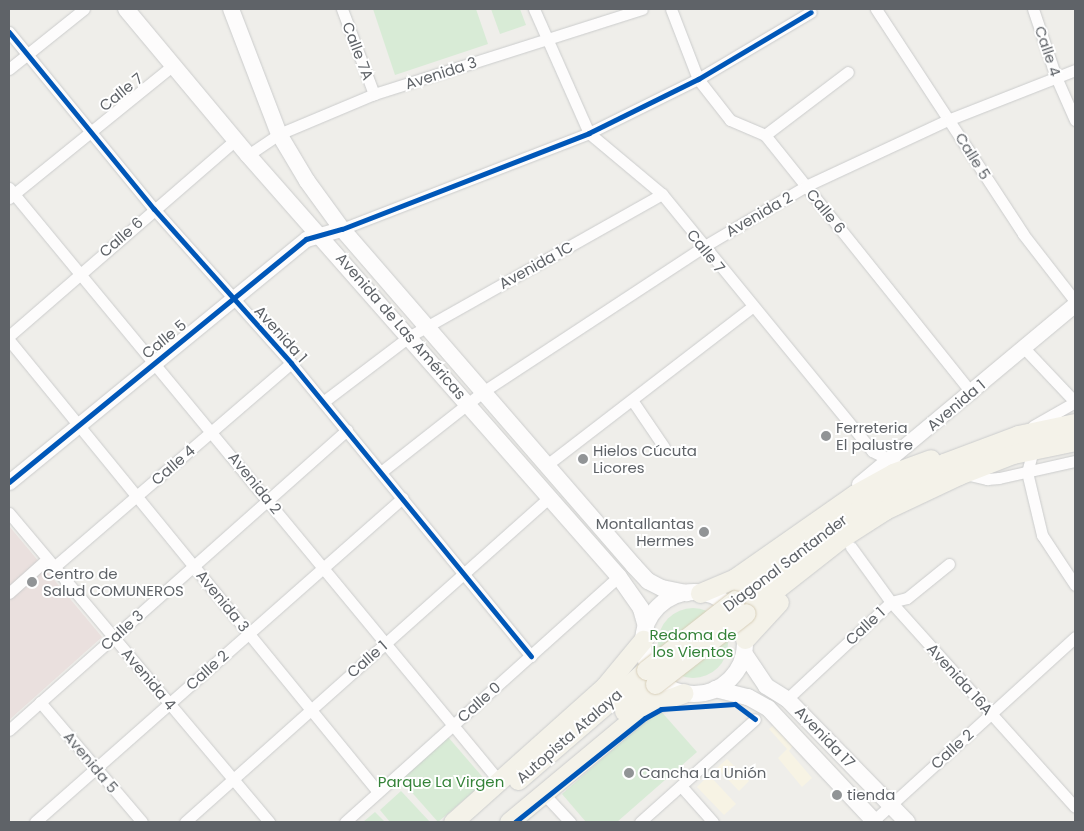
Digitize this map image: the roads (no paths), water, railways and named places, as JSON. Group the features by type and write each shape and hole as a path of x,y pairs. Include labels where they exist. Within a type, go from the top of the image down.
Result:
{"main road":[{"name":"Avenida de Las Américas","path":"126,9 248,155 410,336 633,595 645,634"},
{"name":"Avenida de Las Américas","path":"231,9 279,134 307,182 342,229 648,581 662,588 693,593"},
{"name":"Diagonal Santander","path":"651,677 828,527 944,463 1018,434 1075,423"},
{"name":"Diagonal Santander","path":"651,677 844,537 886,510 960,474 1033,450 1075,441"},
{"path":"453,822 604,686 645,634 661,604 735,578 836,506 893,472 942,455 985,447"},
{"path":"645,634 647,664 653,674 667,686 683,693 694,694 715,689 738,668 744,646 764,615 851,547 945,490 960,474"},
{"path":"693,593 721,599 735,613 744,646"},
{"name":"Avenida 17","path":"744,646 766,686 787,698 907,822"},
{"name":"Autopista Atalaya","path":"470,822 651,677"},
{"name":"Autopista Atalaya","path":"494,822 651,677"},
{"name":"Avenida 17","path":"715,689 748,697 768,708 874,822"},
{"path":"509,822 647,707 683,693"}],"street":[{"path":"9,69 84,9"},
{"name":"Calle 7A","path":"342,9 374,94"},
{"name":"Calle 7","path":"534,9 589,132 662,194 752,307 872,451 890,461 912,466"},
{"name":"Avenida 3","path":"248,155 279,134 374,94 642,9"},
{"name":"Calle 6","path":"671,9 698,79 730,120 765,135 972,393"},
{"name":"Calle 5","path":"876,9 950,119 1023,234 1075,302"},
{"name":"Calle 4","path":"1033,9 1056,77 1075,120"},
{"path":"342,229 589,132 698,79 811,12"},
{"name":"Avenida 1","path":"9,32 154,209 232,299 291,363 531,656"},
{"name":"Calle 7","path":"10,194 174,65"},
{"name":"Avenida 2","path":"381,472 467,402 703,246 806,186 950,119 1075,70"},
{"path":"765,135 848,72"},
{"name":"Calle 6","path":"9,336 236,140"},
{"name":"Avenida 2","path":"10,194 81,273 156,362 499,780"},
{"name":"Avenida 1C","path":"323,402 410,336 662,194"},
{"name":"Calle 5","path":"10,479 306,239 319,233 342,229"},
{"name":"Avenida 1","path":"836,506 848,492 890,461 972,393 1075,302"},
{"path":"548,464 752,307"},
{"name":"Avenida 3","path":"9,340 378,792"},
{"path":"1018,434 1075,402 1024,348"},
{"name":"Calle 4","path":"9,593 138,496 291,363"},
{"path":"632,400 664,447"},
{"name":"Calle 3","path":"9,730 346,430"},
{"path":"1033,450 1027,472 1042,535 1075,585"},
{"path":"960,474 987,479 1075,461"},
{"name":"Calle 1","path":"185,822 550,497"},
{"name":"Calle 2","path":"35,822 403,498"},
{"name":"Avenida 4","path":"9,513 269,822"},
{"name":"Avenida 16A","path":"851,547 891,602 1075,807"},
{"name":"Calle 1","path":"787,698 891,602 907,598 949,564"},
{"name":"Calle 0","path":"345,822 614,582"},
{"name":"Calle 2","path":"874,822 891,804 1075,637"},
{"name":"Avenida 5","path":"40,702 142,822"},
{"path":"640,822 755,719"},
{"path":"680,786 713,822"},
{"path":"543,793 570,822"}],"place":[{"name":"Ferreteria El palustre","path":"826,436"},
{"name":"Hielos Cúcuta Licores","path":"583,459"},
{"name":"Montallantas Hermes","path":"704,532"},
{"name":"Centro de Salud COMUNEROS","path":"32,582"},
{"name":"Cancha La Unión","path":"629,773"},
{"name":"tienda","path":"837,795"}],"park label":[{"name":"Redoma de los Vientos","path":"693,642"},
{"name":"Parque La Virgen","path":"441,782"}]}
